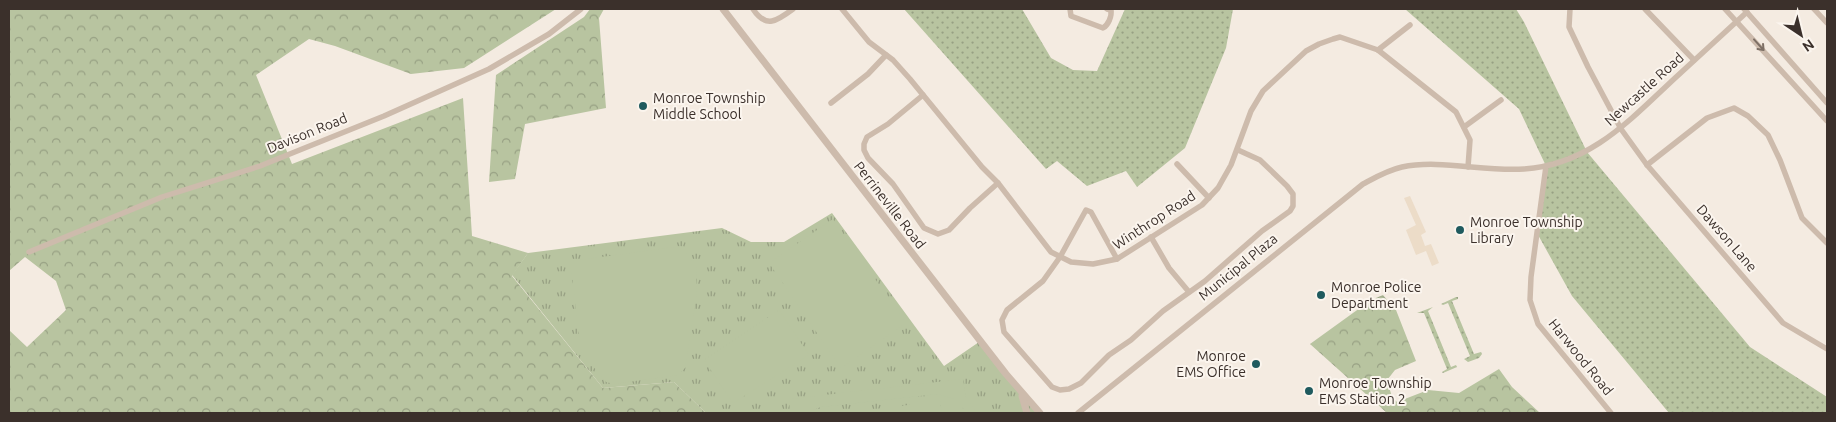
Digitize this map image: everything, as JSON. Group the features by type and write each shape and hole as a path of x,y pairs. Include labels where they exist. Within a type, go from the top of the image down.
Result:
{"street":[{"name":"Davison Road","path":"29,252 162,196 260,166 384,116 489,69 548,34 581,9"},
{"name":"Perrineville Road","path":"723,9 1018,389 1040,413"},
{"path":"753,9 761,18 769,22 778,20 793,9"},
{"name":"Winthrop Road","path":"842,9 869,42 892,60 923,94 982,167 998,183 1051,252 1071,262 1093,264 1117,259 1202,205 1218,188 1238,150 1251,111 1263,91 1306,51 1319,44 1340,37 1378,50 1456,112 1470,140 1468,167"},
{"path":"1070,9 1071,16 1102,28 1107,26 1111,14 1111,10 1107,9"},
{"name":"Dawson Lane","path":"1570,9 1569,27 1621,129 1648,165 1783,322 1827,349"},
{"path":"1644,9 1694,60"},
{"path":"1726,9 1827,121"},
{"path":"1814,9 1827,23"},
{"path":"1745,10 1827,104"},
{"name":"Newcastle Road","path":"1427,166 1523,169 1546,166 1587,152 1621,129 1737,21 1745,10"},
{"path":"1378,50 1410,25"},
{"path":"831,103 868,74 886,55"},
{"path":"923,94 888,124 867,137 864,150 868,158 893,184 924,228 938,234 949,230 998,183"},
{"path":"1464,127 1500,100"},
{"path":"1648,165 1707,118 1734,108 1748,116 1768,135 1780,160 1802,218 1827,243"},
{"path":"1117,259 1089,210 1086,210 1060,257 1043,281 1007,310 1002,320 1004,332 1008,337 1028,358 1048,384 1060,390 1069,390 1081,383 1109,355 1131,340 1163,311 1205,281 1262,231 1290,211 1293,206 1293,194 1287,186 1260,160 1238,150"},
{"path":"1177,164 1209,198"},
{"name":"Municipal Plaza","path":"1078,413 1364,184 1380,175 1403,167 1427,166"},
{"name":"Harwood Road","path":"1546,166 1531,277 1530,300 1538,324 1611,413"},
{"path":"1151,237 1169,268 1189,292"},
{"path":"1018,389 1027,413"}],"green space":[{"path":"9,9 556,9 464,68 411,74 335,46 309,39 256,75 292,164 463,98 472,236 528,253 512,276 603,388 674,382 706,413 9,413 9,330 27,347 66,310 56,281 25,257 9,271"},
{"path":"590,9 604,9 599,18 606,108 525,124 515,179 489,182 496,75 584,17"},
{"path":"904,9 1022,9 1051,58 1073,70 1097,71 1125,9 1233,9 1226,48 1185,148 1137,187 1126,171 1087,186 1057,161 1046,169"},
{"path":"1405,9 1516,9 1587,152 1750,347 1827,397 1827,413 1669,413 1572,296 1537,233 1546,166 1519,109"},
{"path":"832,213 944,366 979,342 1040,413 706,413 674,382 603,388 512,275 528,253 722,228 751,242 784,242"},
{"path":"833,219 906,323 841,368 769,263"},
{"path":"681,246 696,267 697,292 685,368 678,375 614,384 606,382 581,352 571,268 579,260"},
{"path":"1383,295 1396,310 1416,361 1395,370 1387,380 1392,397 1397,402 1428,390 1459,393 1499,369 1512,387 1540,413 1387,413 1310,344 1371,300"},
{"path":"1456,297 1458,299 1452,301 1474,354 1481,352 1482,354 1479,358 1468,362 1464,359 1470,356 1448,303 1441,304"},
{"path":"1433,307 1428,311 1451,367 1456,365 1457,367 1443,373 1447,369 1424,313 1417,313"},
{"path":"779,310 809,355 733,403 704,360"},
{"path":"963,379 966,397 977,413 967,413 954,399 938,394 821,407 806,413 790,413 789,399"},
{"path":"940,401 942,413 844,413"}],"shaded area":[{"path":"1410,196 1426,232 1421,235 1425,246 1431,244 1439,263 1432,266 1426,251 1416,255 1406,230 1416,225 1404,198"}],"place":[{"name":"Monroe Township Middle School","path":"643,106"},
{"name":"Monroe Township Library","path":"1460,230"},
{"name":"Monroe Police Department","path":"1321,295"},
{"name":"Monroe EMS Office","path":"1256,364"},
{"name":"Monroe Township EMS Station 2","path":"1309,391"}]}
